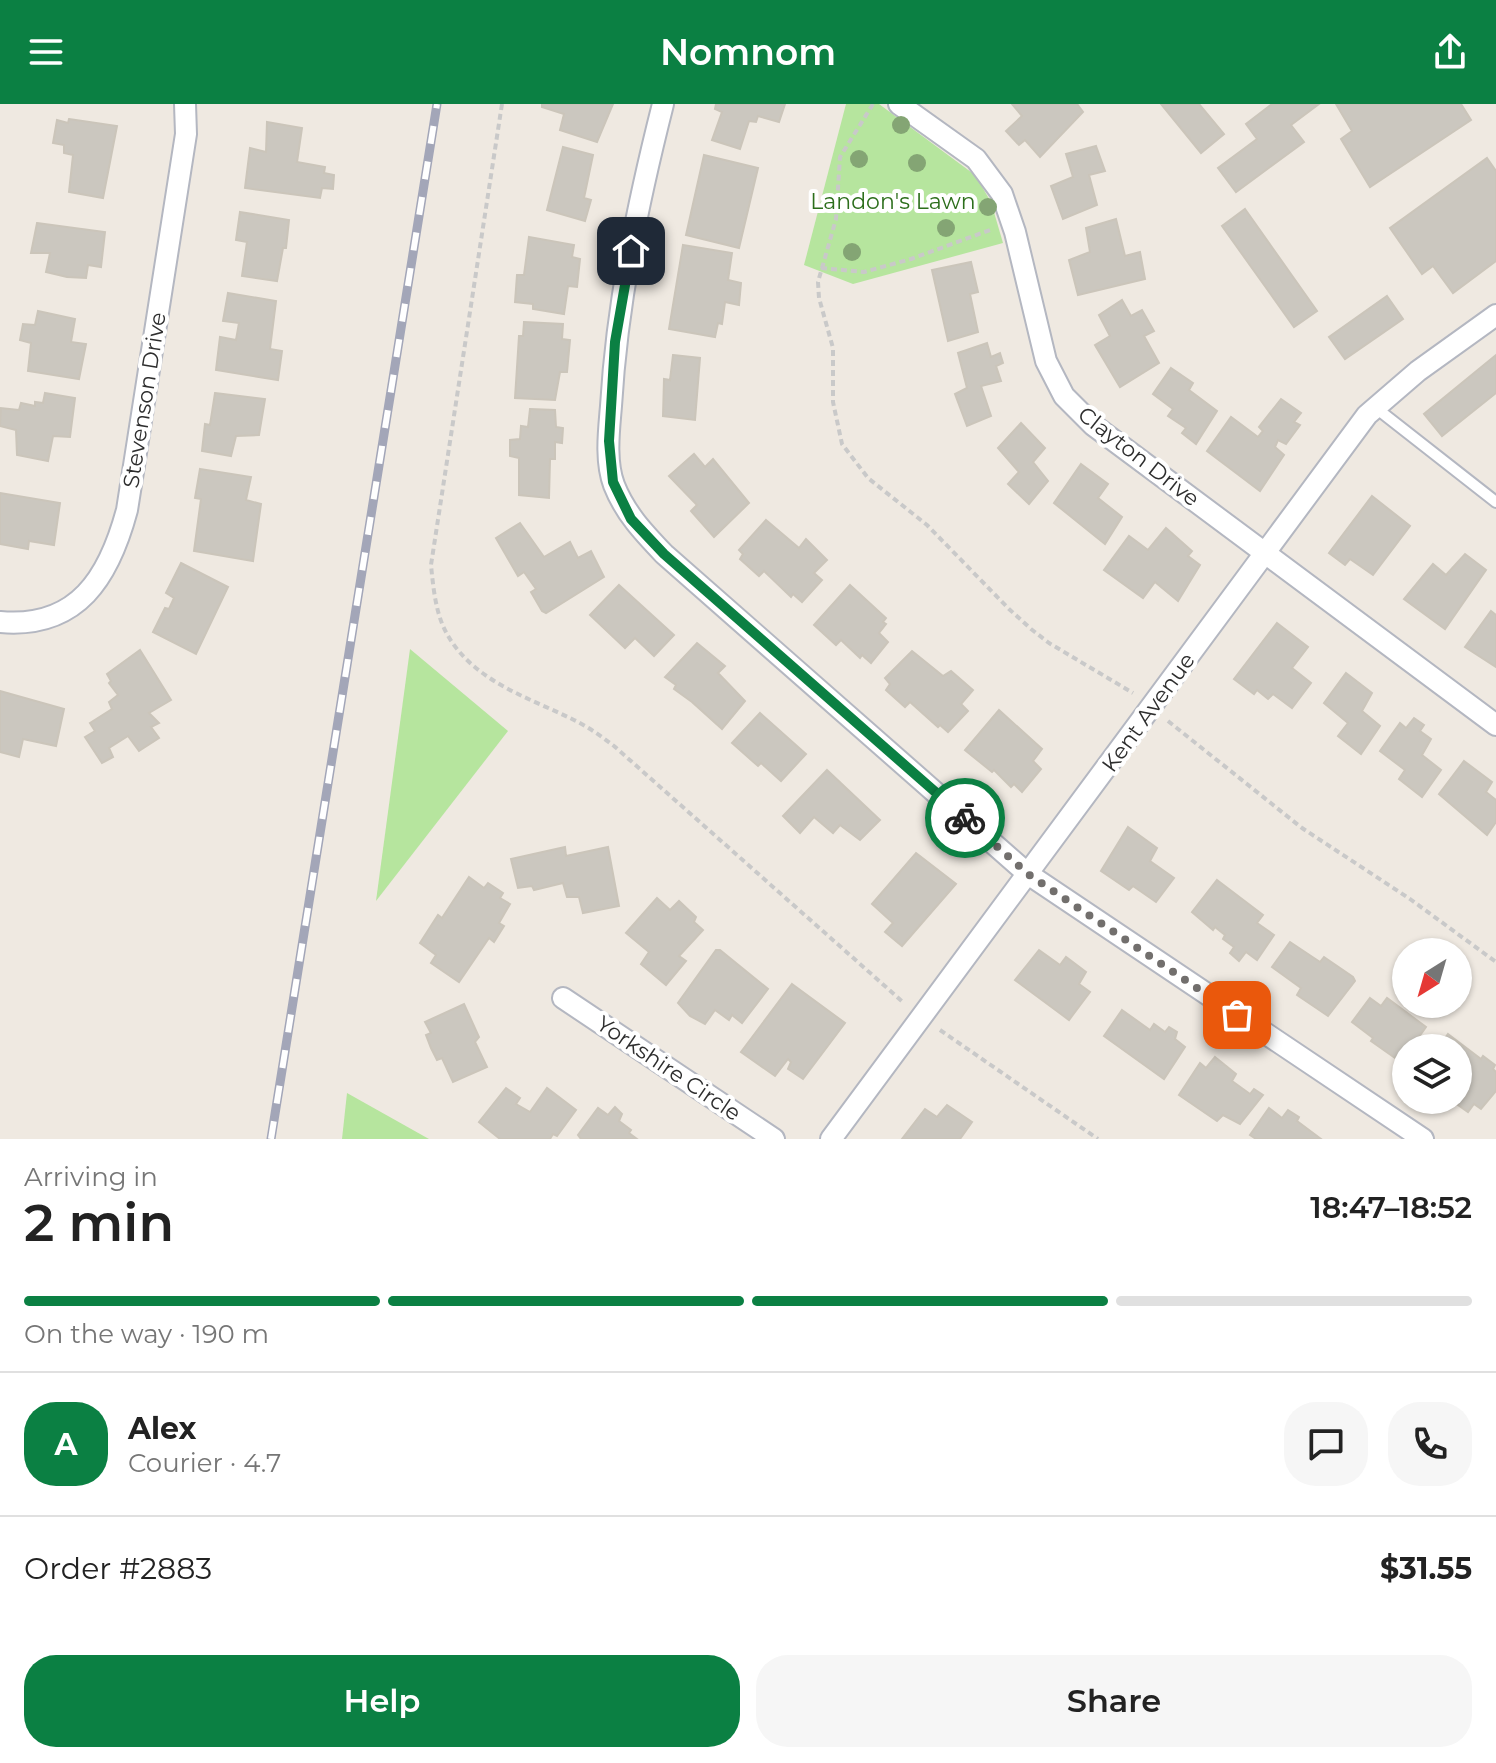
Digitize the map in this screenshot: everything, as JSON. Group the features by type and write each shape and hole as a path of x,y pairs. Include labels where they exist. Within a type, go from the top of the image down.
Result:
{"street":[{"name":"Stevenson Drive","path":"0,622 38,621 58,614 83,597 105,572 118,545 127,510 184,150 185,104"},
{"path":"663,104 641,190 615,342 609,441 613,482 631,519 664,554 1028,874 1423,1139"},
{"name":"Clayton Drive","path":"899,104 976,159 1002,194 1046,361 1064,396 1093,425 1496,725"},
{"name":"Kent Avenue","path":"831,1139 1367,415 1418,371 1496,315"},
{"name":"Yorkshire Circle","path":"563,998 774,1139"}],"lane":[{"path":"1376,408 1496,502"}],"path":[{"path":"502,104 431,565 434,593 443,626 464,658 486,675 514,693 574,719 614,746 920,1017 1098,1139"},
{"path":"873,104 840,157 836,219 821,268 819,298 833,348 835,421 842,444 856,466 948,545 1031,629 1073,658 1126,687 1291,820 1410,899 1496,962"},
{"path":"821,268 864,272 911,259 1011,221"}],"green space":[{"name":"Landon's Lawn","path":"846,104 879,104 975,175 991,202 1003,243 853,284 804,265"},
{"path":"410,649 508,731 376,901"},
{"path":"347,1093 429,1139 342,1139"}],"building":[{"path":"542,104 613,104 597,142 560,130 564,114 542,107"},
{"path":"716,104 785,104 779,122 758,116 756,122 749,121 740,149 712,140 722,112 715,109"},
{"path":"1012,104 1077,104 1083,112 1040,157 1025,140 1019,145 1006,131 1022,116"},
{"path":"1161,104 1199,104 1224,134 1201,153"},
{"path":"1272,104 1319,104 1291,125 1304,142 1236,192 1218,168 1257,139 1246,124"},
{"path":"1336,104 1461,104 1471,120 1370,187 1341,139 1352,131"},
{"path":"69,119 117,126 103,198 69,192 73,155 64,153 64,145 53,143 57,120 68,123"},
{"path":"267,122 302,128 297,162 325,167 324,173 334,175 333,189 322,188 320,198 245,188 250,148 266,152"},
{"path":"1096,146 1105,171 1089,175 1097,205 1063,219 1051,186 1073,177 1066,154"},
{"path":"563,147 593,155 584,198 591,200 585,221 547,210"},
{"path":"704,155 758,168 739,248 686,235"},
{"path":"1487,158 1496,171 1496,261 1453,293 1433,266 1422,274 1390,228"},
{"path":"1245,209 1317,311 1294,327 1222,226"},
{"path":"240,212 289,220 286,248 283,248 277,281 242,276 247,242 236,240"},
{"path":"1116,219 1125,256 1140,252 1145,279 1078,295 1069,260 1090,252 1086,228"},
{"path":"37,223 105,232 101,267 88,265 86,278 46,272 50,253 31,253"},
{"path":"529,237 574,245 572,257 580,259 577,287 568,286 564,314 533,309 533,304 515,302 517,275 524,275"},
{"path":"683,245 732,253 728,280 741,283 739,305 725,302 722,324 718,323 715,337 669,329"},
{"path":"971,262 978,292 970,294 978,332 948,341 932,270"},
{"path":"228,293 276,301 270,349 282,351 278,380 216,370 220,337 236,340 239,323 223,321"},
{"path":"1387,296 1403,319 1345,359 1329,337"},
{"path":"1122,300 1131,316 1142,310 1154,331 1144,336 1159,363 1120,387 1095,345 1110,336 1099,315"},
{"path":"38,311 75,319 71,342 86,344 79,379 28,371 31,343 20,340 23,324 35,325"},
{"path":"524,322 563,324 562,339 570,340 567,372 560,372 555,400 515,398 519,336 523,336"},
{"path":"987,343 991,357 1000,353 1003,363 996,366 1001,381 981,386 991,416 967,426 955,394 967,388 958,353"},
{"path":"673,355 700,358 695,420 663,416 664,379 670,380"},
{"path":"1496,355 1496,393 1442,436 1424,414"},
{"path":"1171,368 1193,383 1189,390 1217,411 1196,444 1182,433 1186,428 1168,416 1173,409 1153,394"},
{"path":"45,393 75,398 70,437 53,436 48,461 17,455 16,430 0,426 1,408 19,410 21,403 35,406 35,402 43,403"},
{"path":"215,393 265,399 259,435 236,436 231,456 202,451 205,424 210,425"},
{"path":"1281,399 1301,413 1294,422 1300,425 1286,444 1278,440 1275,447 1284,455 1260,491 1207,451 1231,417 1258,437 1263,431 1259,427"},
{"path":"530,409 555,410 556,427 563,428 562,443 555,442 555,459 550,459 549,498 519,495 519,458 510,456 510,440 520,439 521,426 528,427"},
{"path":"1021,423 1045,448 1033,462 1048,481 1029,504 1008,484 1019,472 998,448"},
{"path":"694,454 705,467 713,459 749,503 714,537 691,511 697,505 669,476"},
{"path":"1081,464 1108,484 1098,498 1122,517 1105,544 1054,503"},
{"path":"200,469 251,477 246,500 261,504 253,561 194,551 201,499 195,498"},
{"path":"0,493 60,503 54,545 29,541 28,549 0,544"},
{"path":"1372,496 1410,526 1373,575 1350,559 1345,565 1329,553"},
{"path":"766,520 799,548 806,539 827,560 814,573 822,580 802,602 793,594 791,597 764,571 759,576 740,559 743,554 739,550"},
{"path":"520,523 544,557 570,542 578,558 591,551 604,577 546,613 542,611 531,592 536,589 524,572 518,576 496,538"},
{"path":"1166,528 1192,551 1188,556 1200,565 1178,601 1155,582 1143,598 1104,570 1129,536 1148,550"},
{"path":"1465,554 1486,570 1445,629 1404,599 1433,564 1446,575"},
{"path":"181,563 228,587 196,654 153,632 165,608 169,609 174,598 166,593"},
{"path":"619,585 674,635 654,656 635,638 625,648 590,615"},
{"path":"850,585 886,618 883,622 886,624 879,633 888,642 871,663 862,655 860,658 841,640 836,645 814,625"},
{"path":"1491,611 1496,615 1496,667 1465,647"},
{"path":"1277,623 1308,647 1292,668 1311,683 1292,708 1273,694 1268,699 1257,690 1254,694 1234,679"},
{"path":"697,643 725,666 718,673 745,701 722,729 674,689 676,685 665,677"},
{"path":"140,650 171,700 149,713 159,723 151,727 159,738 139,751 128,736 109,748 113,757 102,763 85,737 95,731 90,723 112,709 109,702 118,695 109,683 107,674"},
{"path":"912,651 943,676 951,671 973,690 961,704 968,711 948,732 910,702 905,707 886,690 890,684 885,678"},
{"path":"1346,673 1372,693 1362,711 1380,726 1361,754 1338,736 1348,723 1324,703"},
{"path":"0,691 64,709 56,746 23,739 19,757 0,752"},
{"path":"999,710 1042,749 1033,761 1041,769 1022,792 1014,784 1011,787 994,770 992,772 965,750"},
{"path":"760,713 806,754 781,781 732,743"},
{"path":"1414,718 1424,725 1420,731 1431,739 1422,755 1441,770 1422,797 1399,779 1405,770 1380,751 1400,723 1406,728"},
{"path":"1464,761 1492,782 1486,792 1496,800 1496,822 1487,835 1439,794"},
{"path":"827,770 880,820 860,840 840,825 833,833 814,817 800,833 783,816"},
{"path":"1128,827 1157,848 1150,861 1174,878 1156,902 1133,886 1129,890 1101,871"},
{"path":"565,847 566,856 608,847 619,906 583,913 579,897 567,897 563,883 534,890 532,886 518,888 511,859"},
{"path":"916,853 956,884 902,946 885,932 893,923 872,904"},
{"path":"469,877 484,888 488,883 503,893 500,898 510,904 499,923 504,926 494,942 489,938 459,982 431,963 436,955 420,943 438,915 442,918"},
{"path":"1217,880 1263,915 1257,923 1274,935 1257,960 1246,952 1239,961 1230,953 1234,947 1223,939 1225,935 1215,927 1213,930 1192,912"},
{"path":"657,898 670,910 679,901 696,917 694,922 703,930 679,956 686,961 666,985 641,964 649,952 626,933"},
{"path":"1290,942 1320,962 1324,957 1353,977 1355,981 1328,1016 1297,995 1301,988 1272,967"},
{"path":"716,950 720,950 768,989 742,1023 732,1015 729,1020 715,1010 705,1024 690,1016 678,1003"},
{"path":"1039,950 1060,965 1066,957 1086,972 1079,984 1090,992 1069,1020 1015,980"},
{"path":"792,984 845,1023 803,1079 788,1069 791,1062 788,1059 775,1076 741,1052"},
{"path":"1370,998 1381,1006 1387,998 1392,1002 1392,1018 1414,1018 1426,1027 1421,1034 1392,1034 1392,1056 1352,1022"},
{"path":"464,1004 479,1037 475,1042 487,1067 453,1082 442,1058 437,1060 431,1048 426,1035 431,1033 425,1022"},
{"path":"1122,1010 1150,1030 1154,1024 1165,1032 1169,1027 1177,1032 1175,1039 1185,1047 1164,1079 1104,1036"},
{"path":"1472,1052 1495,1065 1493,1069 1496,1072 1496,1091 1481,1109 1474,1104 1472,1107"},
{"path":"1215,1057 1236,1074 1232,1081 1250,1094 1254,1089 1263,1095 1240,1124 1223,1115 1217,1121 1179,1095 1200,1063 1206,1068"},
{"path":"506,1088 520,1098 516,1104 530,1112 547,1088 576,1110 557,1136 553,1134 550,1139 500,1139 479,1122"},
{"path":"947,1105 972,1122 960,1139 902,1139 925,1109 937,1117"},
{"path":"615,1107 622,1114 619,1121 637,1139 581,1139 578,1135 598,1108 608,1115"},
{"path":"1269,1108 1282,1118 1288,1110 1321,1139 1256,1139 1250,1135"}],"railway":[{"path":"271,1139 437,104"}],"way so far":[{"path":"965,818 1028,874 1237,1015"}],"route":[{"path":"631,251 615,342 609,441 613,482 631,519 664,554 965,818"}]}
